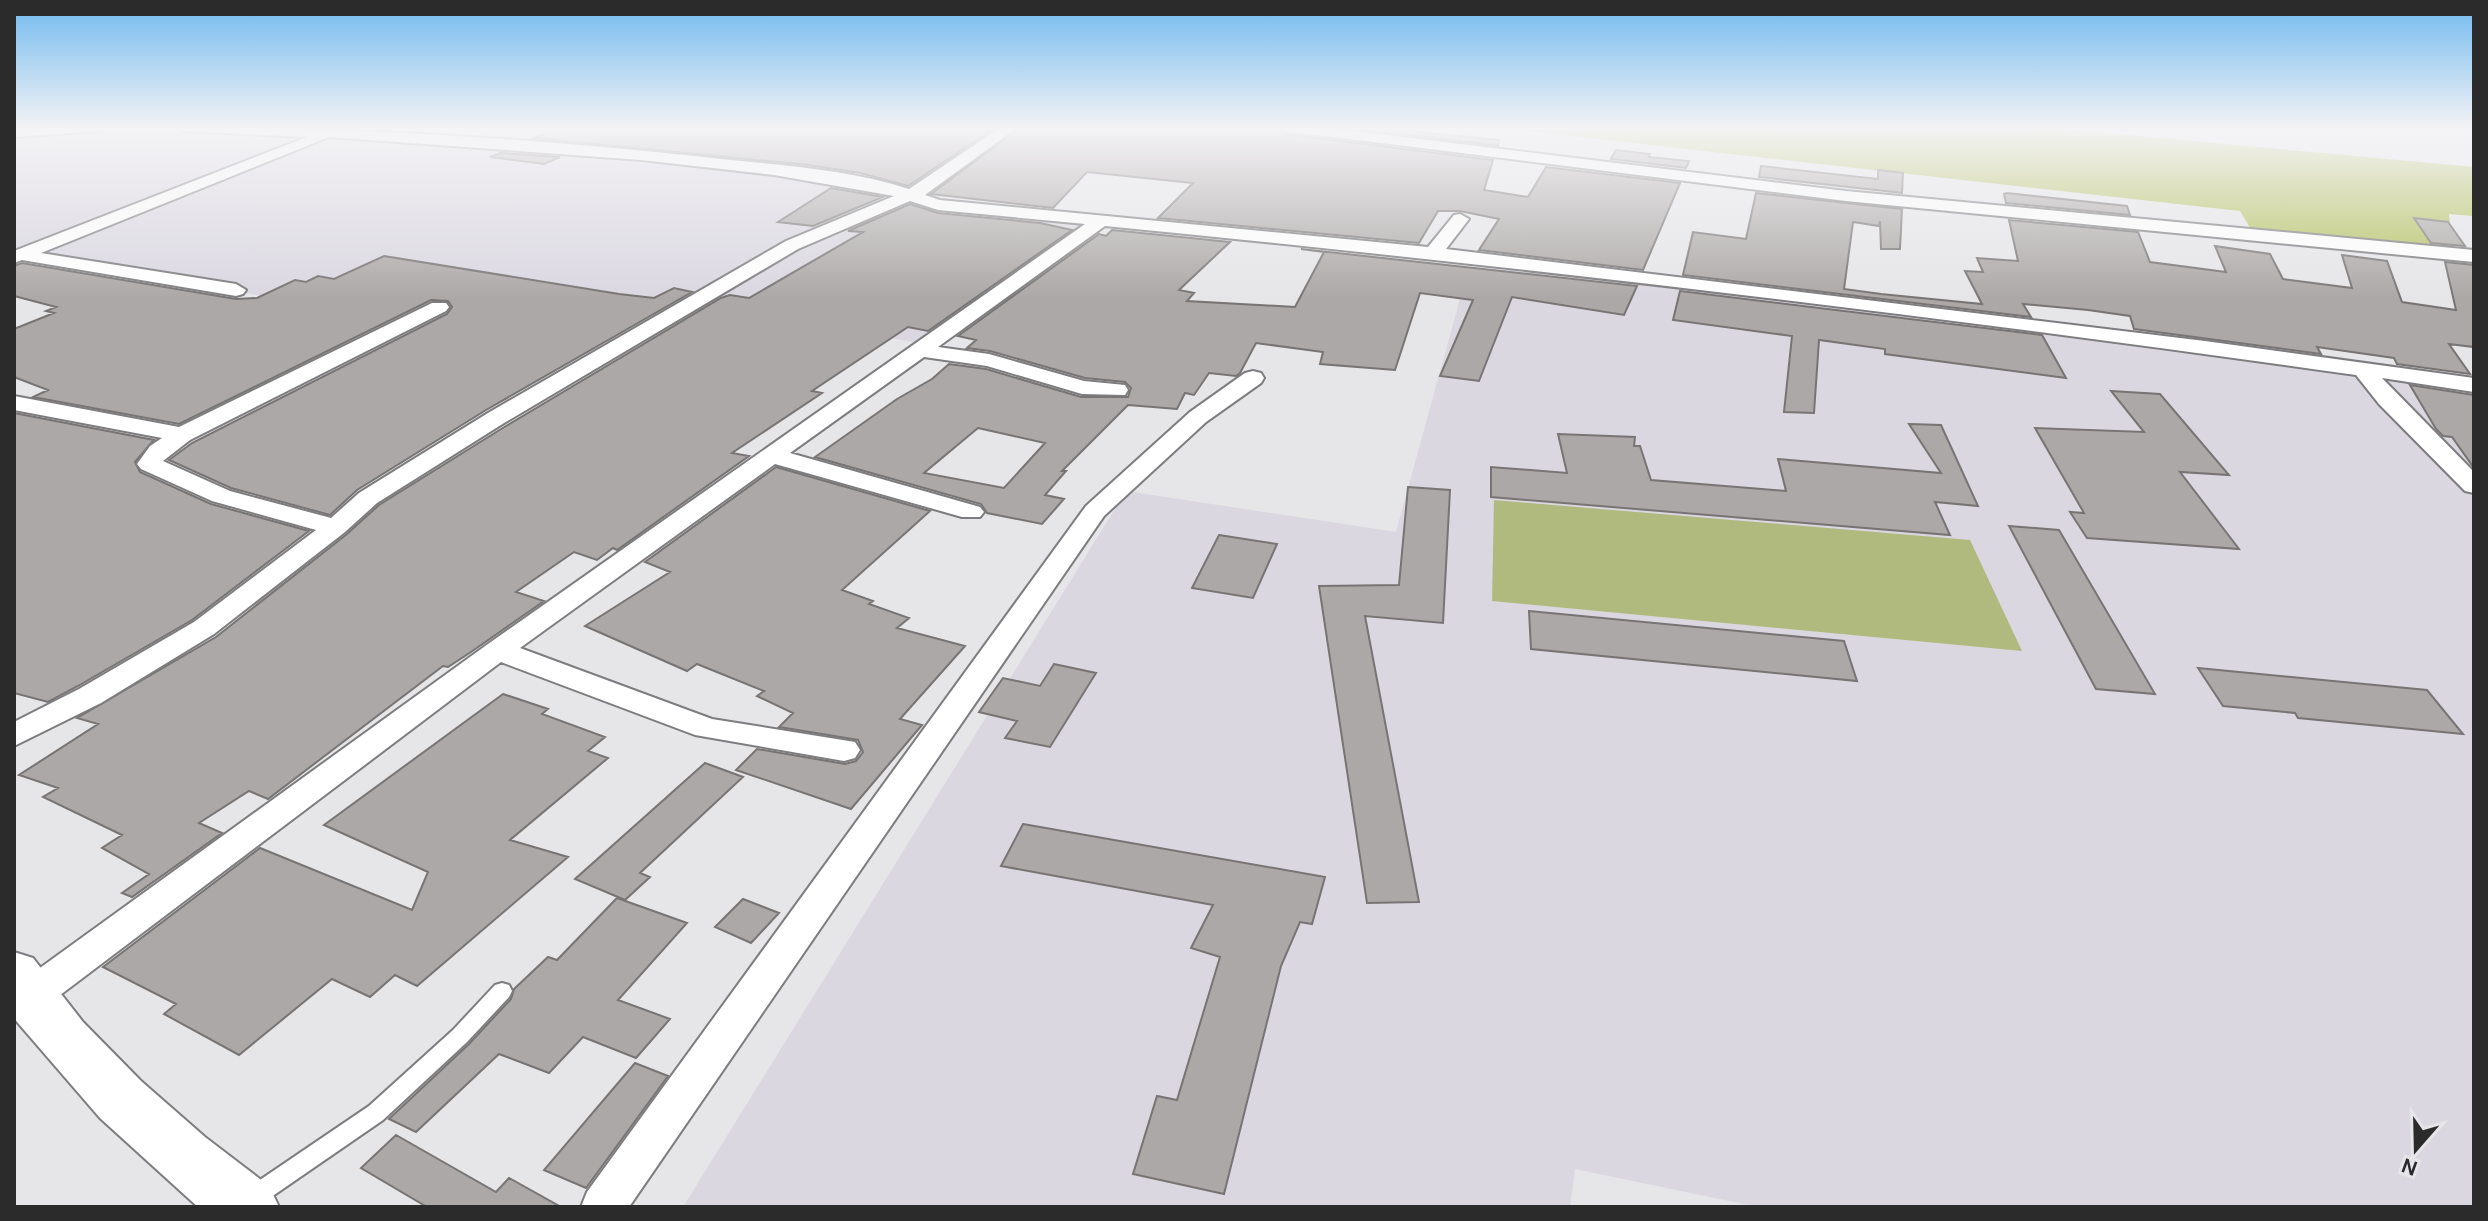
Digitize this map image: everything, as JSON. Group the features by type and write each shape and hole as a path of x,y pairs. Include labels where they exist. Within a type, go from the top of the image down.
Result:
{"main road":[{"path":"22,985 164,1143 245,1206"}],"street":[{"path":"18,256 200,184"},
{"path":"860,184 891,189 938,205 1433,253 2474,385"},
{"path":"14,735 90,696 204,628 336,527 368,498 415,468 792,245 931,184"},
{"path":"1748,184 2474,256"},
{"path":"1433,253 1460,219"},
{"path":"22,985 1100,222"},
{"path":"18,256 236,290"},
{"path":"336,527 221,496 149,464 158,451 182,435 439,307"},
{"path":"917,350 989,360 1082,387 1117,390"},
{"path":"2363,369 2387,399 2474,486"},
{"path":"603,1207 1095,511 1198,417 1253,378"},
{"path":"14,403 182,435"},
{"path":"769,455 971,512"},
{"path":"498,650 706,728 738,736 803,740 844,750"}],"lane":[{"path":"245,1206 376,1113 460,1036 502,991"}],"shaded area":[{"path":"14,184 852,184 924,191 934,198 1104,216 926,344 669,301 388,265 308,303 14,257"},
{"path":"1469,266 2474,384 2474,1207 1758,1207 1575,1169 1570,1207 683,1207 1126,491 1396,532"}],"green space":[{"path":"1999,184 2474,184 2474,216 2449,214 2452,247 2252,231 2240,211"},
{"path":"1494,500 1970,540 2022,651 1492,601"}],"building":[{"path":"944,184 1076,184 1053,208 931,194"},
{"path":"1192,184 1486,184 1484,190 1528,197 1536,184 1680,184 1643,270 1479,250 1499,219 1460,211 1438,211 1419,243 1158,218"},
{"path":"1821,184 1902,184 1902,193"},
{"path":"831,188 883,197 813,226 778,222"},
{"path":"1756,193 1902,209 1900,249 1881,249 1880,221 1879,226 1853,222 1844,289 1881,294 1982,304 1965,271 1983,272 1977,258 2018,261 2009,220 2138,232 2150,262 2226,272 2215,246 2270,254 2283,279 2352,288 2342,255 2387,261 2402,302 2456,310 2445,262 2474,265 2474,347 2449,344 2470,374 2397,364 2394,358 2317,347 2321,354 2134,329 2130,316 2088,310 2023,304 2031,317 1683,275 1693,232 1746,239"},
{"path":"2004,194 2127,206 2130,215 2006,203"},
{"path":"910,204 938,213 1040,223 1072,230 928,331 908,327 812,391 822,393 732,453 749,456 617,550 613,548 597,560 574,552 516,592 544,601 448,667 443,666 268,799 249,791 199,823 222,833 132,897 122,893 149,874 102,848 122,835 43,797 58,788 19,775 98,724 77,718 216,637 379,505 721,298 730,295 749,298 863,232 848,231"},
{"path":"2414,218 2448,222 2465,246 2431,243"},
{"path":"1112,230 1230,242 1179,290 1194,293 1187,301 1295,307 1324,252 1301,249 1637,286 1624,315 1512,297 1479,381 1440,376 1473,300 1420,293 1395,370 1320,364 1323,352 1256,343 1240,373 1236,376 1209,373 1194,395 1185,393 1177,409 1128,405 1062,471 1066,471 1045,495 1064,499 1042,524 987,513 981,504 815,457 897,399 932,379 949,364 986,369 1081,397 1128,397 1131,388 1125,382 1085,378 990,351 967,348 976,340 958,336 1099,234 1106,236","holes":["978,428 1045,443 1004,488 924,473"]},
{"path":"384,256 619,294 654,298 674,288 692,292 486,410 357,490 330,515 231,488 169,460 192,443 447,314 452,307 448,301 431,300 179,424 33,397 48,390 14,377 14,329 54,313 46,311 56,307 14,296 14,266 22,263 236,299 257,298 295,280 306,282 318,276 334,279"},
{"path":"1680,291 2042,335 2066,378 1885,354 1885,349 1819,340 1814,413 1784,412 1792,336 1673,320"},
{"path":"2410,385 2474,395 2474,468 2452,437 2443,436 2436,429"},
{"path":"2111,391 2160,394 2229,475 2180,472 2239,549 2087,538 2070,512 2084,513 2035,428 2144,432"},
{"path":"14,413 154,440 135,462 140,472 211,504 309,531 192,620 78,686 48,702 14,693"},
{"path":"1909,424 1941,425 1978,506 1935,502 1950,535 1491,497 1491,467 1567,473 1558,434 1635,437 1634,446 1640,446 1651,480 1786,491 1778,459 1941,473"},
{"path":"776,467 930,511 842,590 873,601 869,604 909,618 897,628 965,646 900,719 922,725 851,809 736,770 757,749 845,764 856,761 863,752 858,740 779,727 793,713 757,696 764,691 697,664 687,671 585,626 670,572 645,562"},
{"path":"1408,487 1450,490 1443,623 1365,616 1419,902 1367,903 1319,586 1399,585"},
{"path":"2009,526 2059,530 2155,694 2096,689"},
{"path":"1219,535 1277,544 1253,598 1192,588"},
{"path":"1529,611 1844,641 1857,681 1531,649"},
{"path":"1054,664 1096,673 1050,747 1005,738 1017,721 979,712 1003,678 1040,686"},
{"path":"2198,668 2427,690 2463,734 2298,718 2295,713 2223,706"},
{"path":"503,694 548,709 542,714 605,737 588,751 608,758 510,840 568,857 417,986 395,975 370,997 332,979 239,1055 164,1014 176,1004 103,967 260,848 412,910 428,872 324,825"},
{"path":"705,763 743,777 640,873 650,877 625,900 575,879"},
{"path":"1023,824 1325,877 1312,924 1300,922 1281,966 1224,1194 1133,1174 1157,1096 1177,1100 1220,957 1191,948 1213,905 1001,866"},
{"path":"617,898 687,923 618,1000 670,1019 636,1058 583,1037 549,1073 499,1054 416,1132 389,1119 469,1044 511,999 514,989 548,957 557,960"},
{"path":"743,899 779,913 751,943 715,927"},
{"path":"635,1063 668,1076 586,1188 544,1170"},
{"path":"396,1135 496,1192 509,1178 561,1207 427,1207 361,1168"}]}
